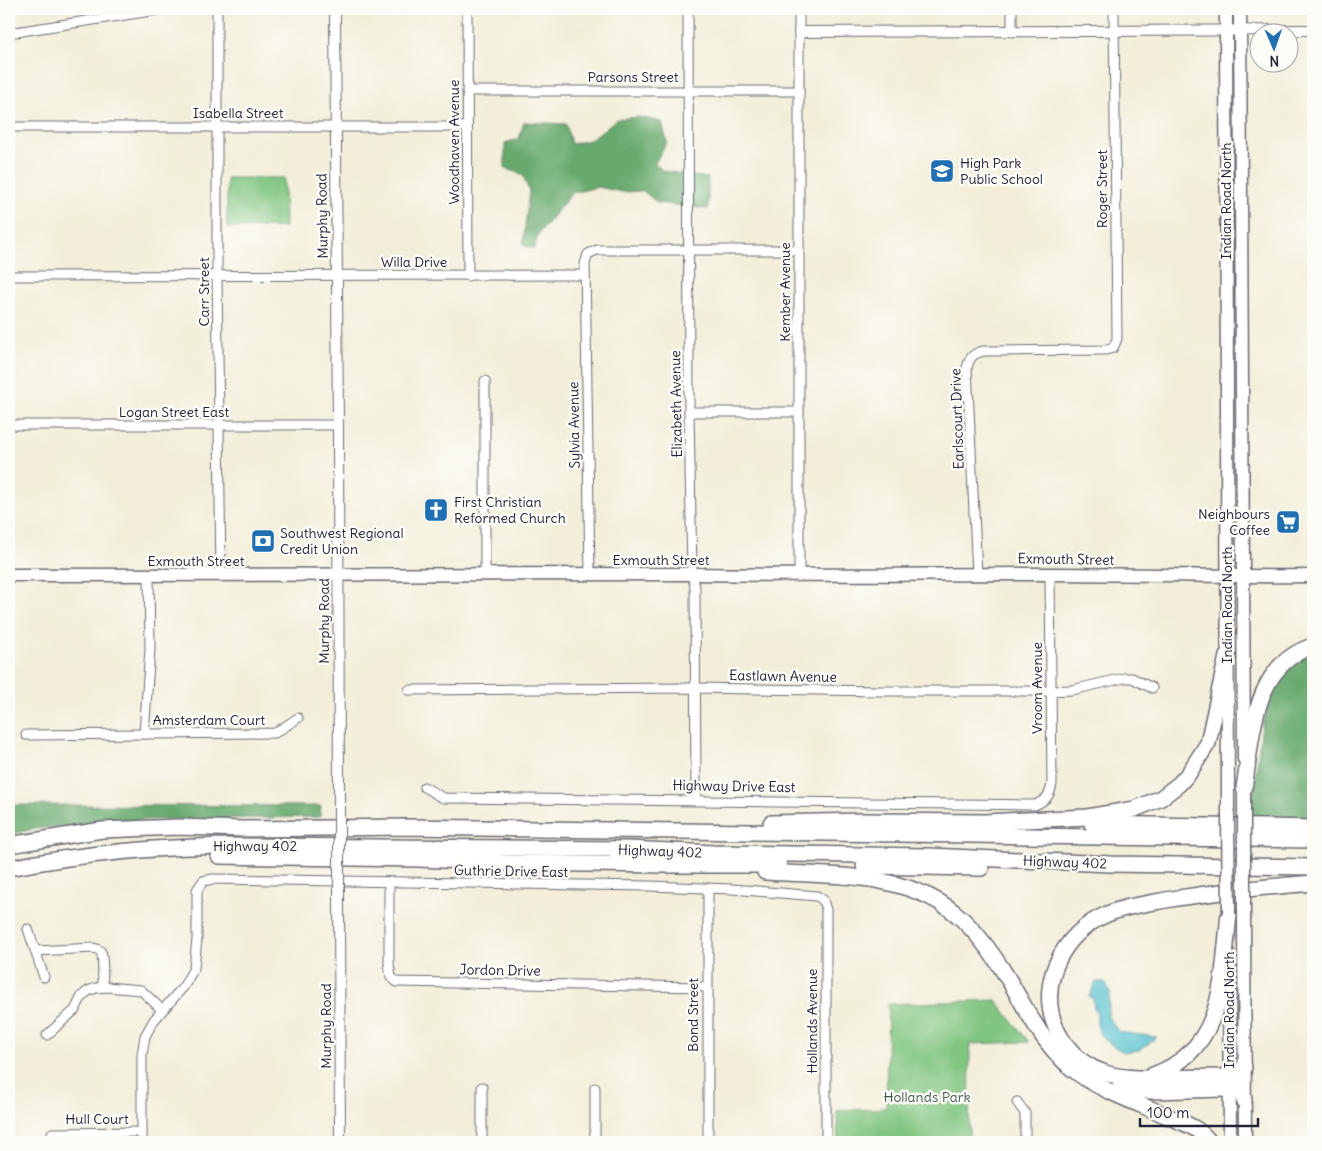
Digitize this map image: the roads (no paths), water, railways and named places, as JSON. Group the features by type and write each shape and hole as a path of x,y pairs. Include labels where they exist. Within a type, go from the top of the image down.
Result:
{"highway":[{"path":"1244,788 1257,709 1266,684 1289,658 1313,646"},
{"path":"985,822 1066,819 1108,814 1135,809 1171,791 1189,773 1208,744 1227,656"},
{"path":"406,827 533,822 667,824 863,821 1313,828"},
{"name":"Highway 402","path":"9,845 102,830 406,827 1313,840"},
{"name":"Highway 402","path":"9,868 115,851 200,846 460,846 628,849 722,853 929,856 1120,864 1313,867"},
{"path":"628,849 713,847 1313,858"},
{"path":"9,872 95,861 180,856 410,858 508,863 876,866 1190,874 1313,875"},
{"path":"668,865 885,882 919,892 947,908 962,919 977,934 1000,966 1045,1040 1067,1065 1102,1087 1195,1128 1209,1142"},
{"path":"1232,1082 1132,1078 1106,1074 1089,1066 1069,1049 1055,1026 1050,1003 1050,982 1055,965 1070,940 1083,929 1100,918 1131,907 1193,896 1313,883"},
{"path":"1132,1078 1154,1075 1173,1066 1194,1049 1207,1031 1216,1009 1237,914"},
{"path":"1102,1087 1131,1091 1205,1091 1232,1082 1244,1067"},
{"path":"1232,1082 1244,1100"}],"main road":[{"name":"Indian Road North","path":"1226,9 1228,817 1237,914 1244,1067 1245,1142"},
{"name":"Indian Road North","path":"1230,1142 1237,914 1244,818 1240,9"},
{"name":"Exmouth Street","path":"9,575 692,574 798,576 1050,574 1242,577 1313,576"}],"street":[{"path":"9,33 164,9"},
{"name":"Carr Street","path":"217,9 217,276 221,576"},
{"name":"Murphy Road","path":"334,9 338,425 340,1142"},
{"name":"Woodhaven Avenue","path":"467,9 468,276"},
{"name":"Elizabeth Avenue","path":"688,9 690,412 696,800"},
{"name":"Kember Avenue","path":"798,576 799,9"},
{"path":"1012,9 1012,32"},
{"name":"Roger Street","path":"1092,350 1110,349 1115,345 1117,339 1114,9"},
{"path":"799,32 1313,30"},
{"name":"Parsons Street","path":"467,91 798,91"},
{"name":"Isabella Street","path":"9,127 467,126"},
{"path":"585,275 588,254 592,251 799,250"},
{"name":"Willa Drive","path":"9,276 336,277 585,275"},
{"name":"Sylvia Avenue","path":"585,275 590,575"},
{"name":"Earlscourt Drive","path":"977,574 967,368 969,361 975,354 984,351 1092,350"},
{"path":"484,381 485,575"},
{"path":"690,412 799,412"},
{"name":"Logan Street East","path":"9,425 338,425"},
{"name":"Vroom Avenue","path":"1046,800 1052,784 1050,574"},
{"name":"Amsterdam Court","path":"144,734 150,650 149,576"},
{"name":"Eastlawn Avenue","path":"409,690 694,688 1050,691 1072,690 1124,678 1132,678 1152,688"},
{"name":"Amsterdam Court","path":"26,735 275,733 298,718"},
{"name":"Highway Drive East","path":"424,787 443,798 1035,805 1046,800"},
{"name":"Guthrie Drive East","path":"162,1010 184,986 194,968 197,939 197,890 199,885 207,879 708,888 817,896 823,900"},
{"name":"Jordon Drive","path":"389,882 389,964 391,976 397,982 707,987"},
{"name":"Bond Street","path":"708,888 708,1142"},
{"name":"Hollands Avenue","path":"823,900 826,910 826,1142"},
{"path":"28,928 44,977"},
{"path":"36,951 85,948 99,950 102,958 103,987"},
{"path":"47,1035 75,1010 82,996 88,991 103,987 141,990 162,1010 149,1028 143,1044 142,1142"},
{"path":"482,1087 482,1142"},
{"path":"595,1088 595,1142"},
{"path":"1017,1102 1025,1114 1025,1142"},
{"name":"Hull Court","path":"52,1133 142,1132"}],"water":[{"path":"1096,982 1105,982 1110,993 1108,1017 1119,1032 1157,1037 1140,1050 1123,1052 1106,1041 1098,1028 1093,998 1089,997"}],"place":[{"name":"High Park Public School","path":"942,171"},
{"name":"First Christian Reformed Church","path":"436,510"},
{"name":"Neighbours Coffee","path":"1288,522"},
{"name":"Southwest Regional Credit Union","path":"263,541"}],"park label":[{"name":"Hollands Park","path":"927,1097"}]}
